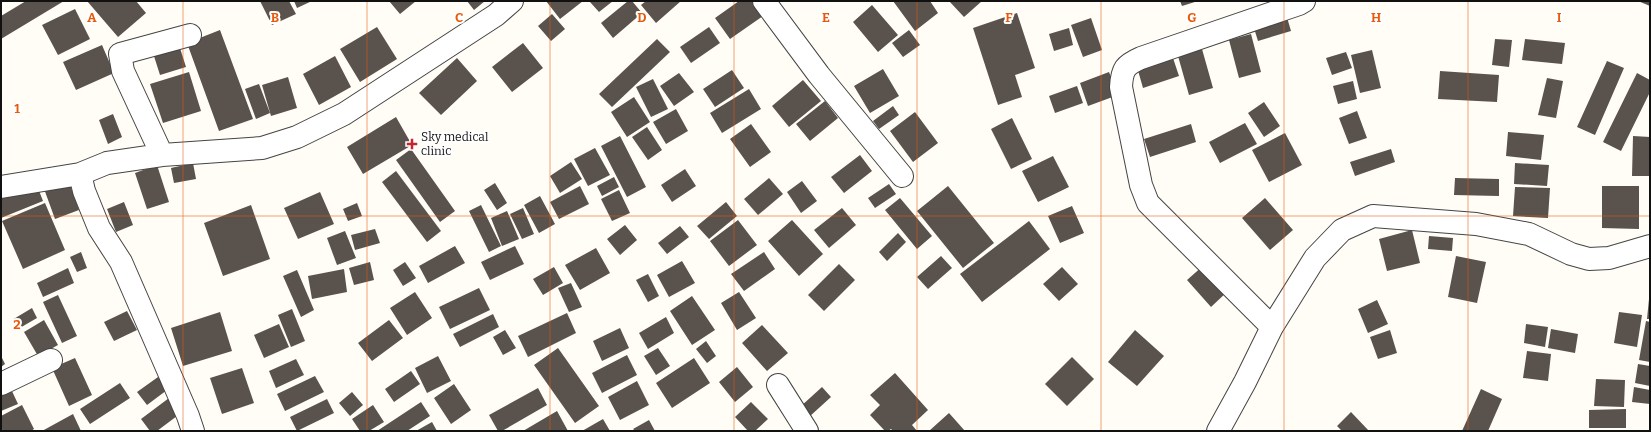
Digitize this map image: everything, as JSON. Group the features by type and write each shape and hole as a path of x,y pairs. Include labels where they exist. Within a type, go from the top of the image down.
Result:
{"street":[{"path":"1,187 80,174 107,163 162,155 262,148 297,137 344,114 496,15 512,1"},
{"path":"764,1 818,75 902,176"},
{"path":"1272,327 1148,203 1139,178 1121,87 1122,73 1129,63 1141,58 1304,1"},
{"path":"162,155 123,71 120,54 190,35"},
{"path":"80,174 84,191 99,228 121,262 188,416 193,431"},
{"path":"1218,431 1245,382 1272,327 1316,258 1342,230 1373,216 1476,224 1529,234 1571,254 1589,259 1609,258 1650,246"},
{"path":"1,384 51,360"},
{"path":"778,385 807,431"}],"building":[{"path":"26,1 64,1 1,39 1,16"},
{"path":"87,1 136,1 146,13 118,37"},
{"path":"260,1 289,1 296,14 272,25"},
{"path":"294,1 312,1 297,8"},
{"path":"389,1 416,1 400,14"},
{"path":"467,1 485,1 474,10"},
{"path":"546,1 583,1 560,19"},
{"path":"613,1 599,12 590,2"},
{"path":"628,1 632,1 642,13 613,38 601,23"},
{"path":"646,1 681,1 656,23 641,5"},
{"path":"739,1 752,1 763,16 730,39 715,18"},
{"path":"893,1 930,1 938,13 915,31"},
{"path":"949,1 982,1 964,17"},
{"path":"1180,1 1198,1 1182,6"},
{"path":"1638,1 1650,1 1650,6"},
{"path":"872,5 898,35 878,52 853,22"},
{"path":"75,9 90,39 58,55 42,25"},
{"path":"1017,13 1035,68 1015,75 1022,97 998,105 973,28"},
{"path":"552,14 565,29 551,41 538,26"},
{"path":"1286,14 1291,31 1258,41 1253,25"},
{"path":"1091,18 1102,50 1083,57 1071,25"},
{"path":"377,27 397,59 360,82 340,49"},
{"path":"709,27 720,43 691,63 680,47"},
{"path":"1069,28 1073,45 1054,51 1049,34"},
{"path":"220,30 253,119 219,131 187,43"},
{"path":"909,30 920,45 903,57 892,43"},
{"path":"1251,34 1261,72 1239,78 1229,40"},
{"path":"657,39 670,52 612,107 599,94"},
{"path":"1495,39 1512,40 1509,67 1492,65"},
{"path":"1525,39 1565,43 1562,64 1522,60"},
{"path":"523,43 543,68 512,92 492,67"},
{"path":"102,45 114,73 76,90 63,62"},
{"path":"179,45 186,67 160,75 153,53"},
{"path":"1202,49 1213,88 1189,95 1178,56"},
{"path":"1372,50 1381,88 1360,93 1351,55"},
{"path":"1346,52 1352,68 1332,75 1326,58"},
{"path":"1172,55 1179,76 1143,88 1137,67"},
{"path":"335,56 351,87 319,105 303,74"},
{"path":"457,58 477,81 441,115 419,93"},
{"path":"1607,61 1624,68 1595,135 1577,127"},
{"path":"883,69 899,96 870,113 854,86"},
{"path":"732,70 744,88 715,107 703,89"},
{"path":"1440,71 1499,75 1497,102 1438,99"},
{"path":"189,72 201,111 163,123 150,84"},
{"path":"1109,72 1118,95 1088,106 1080,83"},
{"path":"679,73 694,92 674,106 660,86"},
{"path":"1637,73 1650,80 1650,92 1621,151 1603,142"},
{"path":"288,77 297,108 271,116 262,85"},
{"path":"1547,78 1563,81 1556,118 1538,115"},
{"path":"653,79 668,109 651,117 636,87"},
{"path":"803,80 821,101 789,127 772,106"},
{"path":"1353,81 1357,99 1338,104 1333,86"},
{"path":"259,84 270,113 256,119 245,89"},
{"path":"1077,86 1083,103 1055,113 1049,96"},
{"path":"749,89 761,109 722,133 710,113"},
{"path":"634,97 650,122 627,137 611,112"},
{"path":"825,101 838,118 810,141 796,124"},
{"path":"1264,102 1280,126 1264,137 1248,113"},
{"path":"893,106 899,115 879,129 873,121"},
{"path":"676,109 688,131 666,144 653,122"},
{"path":"1357,111 1367,138 1349,144 1339,118"},
{"path":"915,112 938,143 913,162 890,131"},
{"path":"113,114 122,137 108,144 99,120"},
{"path":"396,117 412,145 363,174 347,147"},
{"path":"1012,118 1032,159 1011,169 991,129"},
{"path":"1245,123 1257,144 1220,163 1209,142"},
{"path":"751,124 771,152 750,167 730,139"},
{"path":"1191,124 1196,142 1150,157 1144,139"},
{"path":"647,127 662,150 648,160 632,137"},
{"path":"1508,132 1544,135 1541,160 1506,156"},
{"path":"1285,133 1302,165 1269,182 1252,150"},
{"path":"620,136 646,187 627,197 601,146"},
{"path":"1633,136 1650,137 1650,176 1632,176"},
{"path":"595,148 610,175 588,186 574,159"},
{"path":"411,149 455,211 440,222 396,160"},
{"path":"1391,149 1395,162 1355,176 1350,162"},
{"path":"860,155 872,171 844,193 831,177"},
{"path":"1053,156 1069,187 1038,202 1022,171"},
{"path":"571,162 582,179 560,193 550,176"},
{"path":"193,163 196,179 174,183 171,168"},
{"path":"1515,163 1549,165 1547,186 1514,184"},
{"path":"157,165 169,202 147,209 135,173"},
{"path":"685,169 696,186 672,202 661,185"},
{"path":"396,171 441,231 427,242 382,182"},
{"path":"67,177 79,210 55,219 43,186"},
{"path":"614,177 619,187 602,196 597,186"},
{"path":"769,178 783,194 758,215 744,199"},
{"path":"1455,178 1499,179 1499,196 1454,195"},
{"path":"802,181 817,201 801,213 787,192"},
{"path":"36,183 43,201 1,218 1,195"},
{"path":"495,183 507,203 497,210 484,190"},
{"path":"889,184 896,194 875,208 868,198"},
{"path":"580,186 589,204 559,219 550,202"},
{"path":"948,186 994,243 963,268 917,211"},
{"path":"1602,186 1639,186 1639,229 1602,228"},
{"path":"1515,187 1550,188 1548,218 1513,216"},
{"path":"619,190 630,213 612,221 601,199"},
{"path":"320,192 334,224 298,239 284,208"},
{"path":"540,196 555,224 539,233 524,205"},
{"path":"900,198 932,236 917,249 885,210"},
{"path":"1265,198 1293,230 1270,250 1242,218"},
{"path":"124,202 133,225 116,232 107,209"},
{"path":"726,202 737,216 709,239 697,226"},
{"path":"45,203 65,250 23,269 2,221"},
{"path":"357,203 362,216 348,221 343,209"},
{"path":"251,205 270,259 223,276 204,223"},
{"path":"481,205 501,246 489,252 469,211"},
{"path":"1072,206 1084,233 1060,243 1048,216"},
{"path":"523,208 534,234 522,239 510,214"},
{"path":"842,208 856,225 829,248 814,230"},
{"path":"507,211 519,239 502,246 491,218"},
{"path":"738,220 757,245 729,266 710,241"},
{"path":"792,220 823,254 799,276 768,241"},
{"path":"1029,221 1050,249 982,302 960,274"},
{"path":"625,225 637,240 620,255 607,239"},
{"path":"680,226 689,237 667,254 658,243"},
{"path":"375,229 380,243 355,250 351,235"},
{"path":"1412,230 1420,263 1387,271 1379,239"},
{"path":"345,231 356,258 337,265 327,238"},
{"path":"898,233 906,242 887,261 879,252"},
{"path":"1429,236 1453,238 1452,251 1428,249"},
{"path":"455,246 465,263 428,283 419,266"},
{"path":"515,246 524,264 490,280 481,262"},
{"path":"596,248 610,273 580,290 565,265"},
{"path":"81,252 87,268 77,272 70,257"},
{"path":"764,252 775,269 744,291 731,274"},
{"path":"941,256 952,268 928,289 917,277"},
{"path":"1456,256 1486,262 1477,303 1448,297"},
{"path":"682,261 695,283 669,297 657,275"},
{"path":"370,262 374,280 354,285 349,268"},
{"path":"405,262 416,278 403,286 393,270"},
{"path":"839,264 855,280 824,311 808,295"},
{"path":"1204,265 1228,291 1211,307 1187,280"},
{"path":"554,267 563,283 543,295 533,279"},
{"path":"1062,267 1078,284 1059,301 1043,284"},
{"path":"68,268 74,283 43,297 37,283"},
{"path":"344,269 347,292 312,299 308,276"},
{"path":"297,270 314,310 301,317 283,276"},
{"path":"648,274 659,296 648,302 636,280"},
{"path":"571,283 582,307 569,312 558,288"},
{"path":"479,288 490,310 450,329 439,307"},
{"path":"415,292 432,318 407,335 390,308"},
{"path":"739,292 756,318 737,330 721,303"},
{"path":"58,295 77,336 62,343 43,302"},
{"path":"692,296 715,330 692,345 670,311"},
{"path":"1649,299 1650,319 1647,319"},
{"path":"1377,300 1388,324 1368,333 1358,309"},
{"path":"32,308 37,318 18,329 12,320"},
{"path":"292,309 305,341 291,347 278,315"},
{"path":"127,311 137,330 114,341 104,322"},
{"path":"220,312 232,351 183,366 171,328"},
{"path":"1619,312 1642,315 1637,347 1614,343"},
{"path":"567,313 576,333 528,357 518,336"},
{"path":"493,314 499,327 460,347 453,334"},
{"path":"666,317 674,333 648,349 639,333"},
{"path":"44,320 58,345 38,356 24,332"},
{"path":"389,320 403,338 372,361 358,343"},
{"path":"1646,321 1650,322 1650,362 1639,360"},
{"path":"279,324 289,347 264,358 254,335"},
{"path":"1526,324 1548,327 1545,347 1524,343"},
{"path":"762,325 788,353 767,371 742,343"},
{"path":"620,328 629,348 602,361 593,341"},
{"path":"1551,329 1578,334 1575,353 1548,348"},
{"path":"505,330 516,348 503,355 493,337"},
{"path":"1135,330 1164,356 1137,386 1108,362"},
{"path":"1390,330 1397,353 1378,359 1370,337"},
{"path":"706,341 716,356 707,363 696,349"},
{"path":"558,348 599,406 575,423 534,365"},
{"path":"658,348 670,366 656,375 644,356"},
{"path":"1527,351 1551,354 1548,381 1523,378"},
{"path":"627,355 637,375 602,393 592,373"},
{"path":"1,356 5,364 1,367"},
{"path":"438,356 451,381 427,393 415,368"},
{"path":"1072,357 1094,379 1067,406 1045,384"},
{"path":"75,358 92,395 69,406 52,368"},
{"path":"694,358 710,383 672,408 656,383"},
{"path":"296,359 304,375 276,388 269,371"},
{"path":"1638,364 1650,366 1650,386 1635,383"},
{"path":"737,367 753,387 735,402 719,382"},
{"path":"242,368 254,403 222,414 210,378"},
{"path":"411,371 420,384 394,402 385,389"},
{"path":"895,373 928,410 912,425 917,431 893,431 891,429 885,431 870,415 880,405 870,395"},
{"path":"315,376 324,392 285,411 277,394"},
{"path":"158,377 167,390 147,405 137,392"},
{"path":"1596,379 1625,380 1624,407 1594,406"},
{"path":"637,381 649,405 620,420 608,397"},
{"path":"120,383 130,398 90,424 80,409"},
{"path":"454,384 471,410 451,424 434,398"},
{"path":"822,387 831,397 809,417 800,407"},
{"path":"1634,387 1650,390 1650,404 1632,402"},
{"path":"538,388 547,405 502,431 498,431 489,415"},
{"path":"11,389 18,404 1,411 1,393"},
{"path":"1481,389 1502,399 1488,431 1462,431"},
{"path":"352,392 363,405 350,416 339,403"},
{"path":"173,395 185,410 157,431 150,431 141,419"},
{"path":"327,399 334,413 297,431 290,417"},
{"path":"421,402 430,416 407,431 377,431"},
{"path":"751,402 768,419 755,431 748,431 735,417"},
{"path":"22,405 34,429 31,431 3,431 1,428 1,416"},
{"path":"373,405 384,422 369,431 360,431 352,419"},
{"path":"1626,409 1626,428 1589,428 1589,410"},
{"path":"557,411 568,431 523,431"},
{"path":"1351,412 1369,431 1342,431 1337,426"},
{"path":"949,413 965,431 929,431"},
{"path":"73,414 81,431 42,431"},
{"path":"603,419 610,431 582,431"},
{"path":"649,420 655,431 635,431 633,429"},
{"path":"432,422 437,431 416,431"}],"place":[{"name":"Sky medical clinic","path":"412,144"}]}
